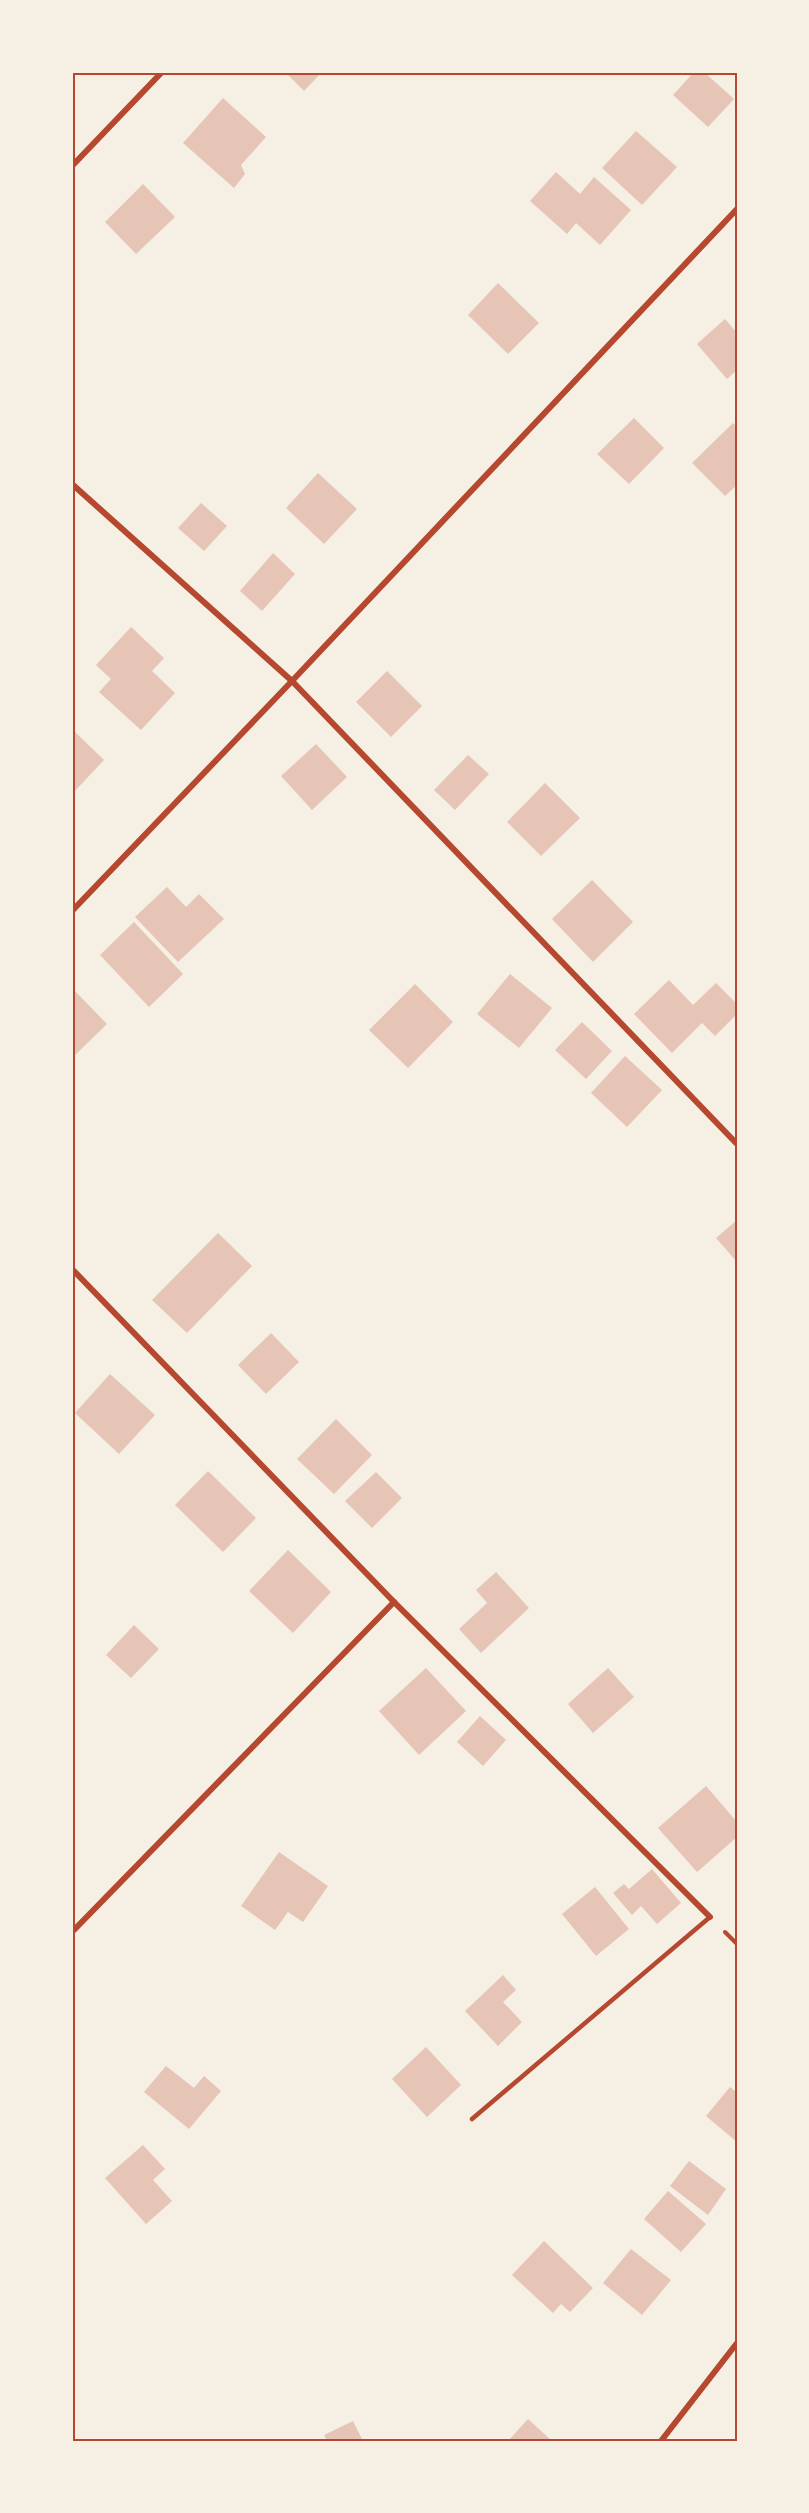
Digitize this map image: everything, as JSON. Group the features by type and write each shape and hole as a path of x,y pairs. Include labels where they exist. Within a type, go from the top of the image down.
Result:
{"street":[{"path":"72,166 162,72"},
{"path":"72,911 737,209"},
{"path":"72,484 292,681 737,1144"},
{"path":"72,1269 394,1602 710,1917"},
{"path":"72,1932 394,1602"},
{"path":"661,2441 737,2343"}],"lane":[{"path":"472,2119 710,1917"}],"building":[{"path":"285,72 322,72 304,91"},
{"path":"694,72 704,72 734,99 708,127 673,95"},
{"path":"223,98 266,137 241,165 245,174 234,188 183,143"},
{"path":"636,131 677,167 642,205 602,168"},
{"path":"556,172 580,194 594,177 631,210 600,245 576,223 567,234 530,201"},
{"path":"143,184 175,217 136,254 105,222"},
{"path":"498,283 539,323 508,354 468,315"},
{"path":"725,319 737,333 737,370 727,379 697,344"},
{"path":"634,418 664,448 629,484 597,454"},
{"path":"733,423 737,427 737,485 725,496 692,463"},
{"path":"318,473 357,509 324,544 286,508"},
{"path":"201,503 227,526 204,551 178,528"},
{"path":"273,553 295,574 262,611 240,591"},
{"path":"131,627 164,658 152,671 175,693 141,730 99,692 111,679 96,665"},
{"path":"387,671 422,706 391,737 356,702"},
{"path":"72,729 104,760 72,794"},
{"path":"316,744 347,777 312,810 281,776"},
{"path":"468,755 489,774 455,810 434,790"},
{"path":"545,783 580,818 541,856 507,822"},
{"path":"592,880 633,922 593,962 552,919"},
{"path":"167,887 186,907 199,894 224,919 178,962 135,917"},
{"path":"134,922 183,974 149,1007 100,955"},
{"path":"510,974 552,1008 519,1048 477,1014"},
{"path":"669,980 693,1005 716,983 737,1004 737,1014 715,1036 702,1023 672,1053 634,1014"},
{"path":"415,984 453,1022 408,1068 369,1030"},
{"path":"72,988 107,1024 73,1057 72,1056"},
{"path":"582,1022 612,1051 586,1079 555,1050"},
{"path":"625,1056 662,1090 627,1127 591,1093"},
{"path":"737,1220 737,1262 716,1238"},
{"path":"218,1233 252,1266 187,1333 152,1300"},
{"path":"271,1333 299,1362 266,1394 238,1365"},
{"path":"110,1374 155,1415 119,1454 75,1413"},
{"path":"336,1419 372,1455 334,1494 297,1459"},
{"path":"208,1471 256,1518 223,1552 175,1505"},
{"path":"376,1472 402,1498 372,1528 345,1501"},
{"path":"288,1550 331,1592 293,1633 249,1591"},
{"path":"496,1572 529,1608 481,1653 459,1629 487,1603 476,1590"},
{"path":"134,1625 159,1649 131,1678 106,1655"},
{"path":"426,1668 466,1711 419,1755 379,1711"},
{"path":"608,1668 634,1697 593,1733 568,1704"},
{"path":"480,1716 506,1740 483,1766 457,1742"},
{"path":"706,1786 737,1822 737,1837 697,1872 658,1828"},
{"path":"279,1852 328,1886 303,1922 288,1912 275,1930 241,1906"},
{"path":"652,1869 681,1903 657,1924 641,1906 632,1915 613,1893 624,1884 629,1889"},
{"path":"595,1887 629,1929 596,1956 562,1914"},
{"path":"503,1975 516,1990 503,2002 522,2022 498,2046 465,2011"},
{"path":"426,2047 461,2085 427,2117 392,2079"},
{"path":"166,2066 194,2088 204,2076 221,2091 189,2129 144,2092"},
{"path":"730,2087 737,2093 737,2142 706,2116"},
{"path":"143,2145 165,2169 153,2180 172,2201 146,2224 105,2178"},
{"path":"689,2161 726,2189 708,2215 670,2186"},
{"path":"668,2191 706,2224 681,2252 644,2219"},
{"path":"544,2241 593,2288 570,2312 561,2304 553,2313 512,2275"},
{"path":"631,2249 671,2280 642,2315 603,2283"},
{"path":"528,2419 552,2441 508,2441"},
{"path":"353,2421 363,2441 327,2441 324,2435"}]}
